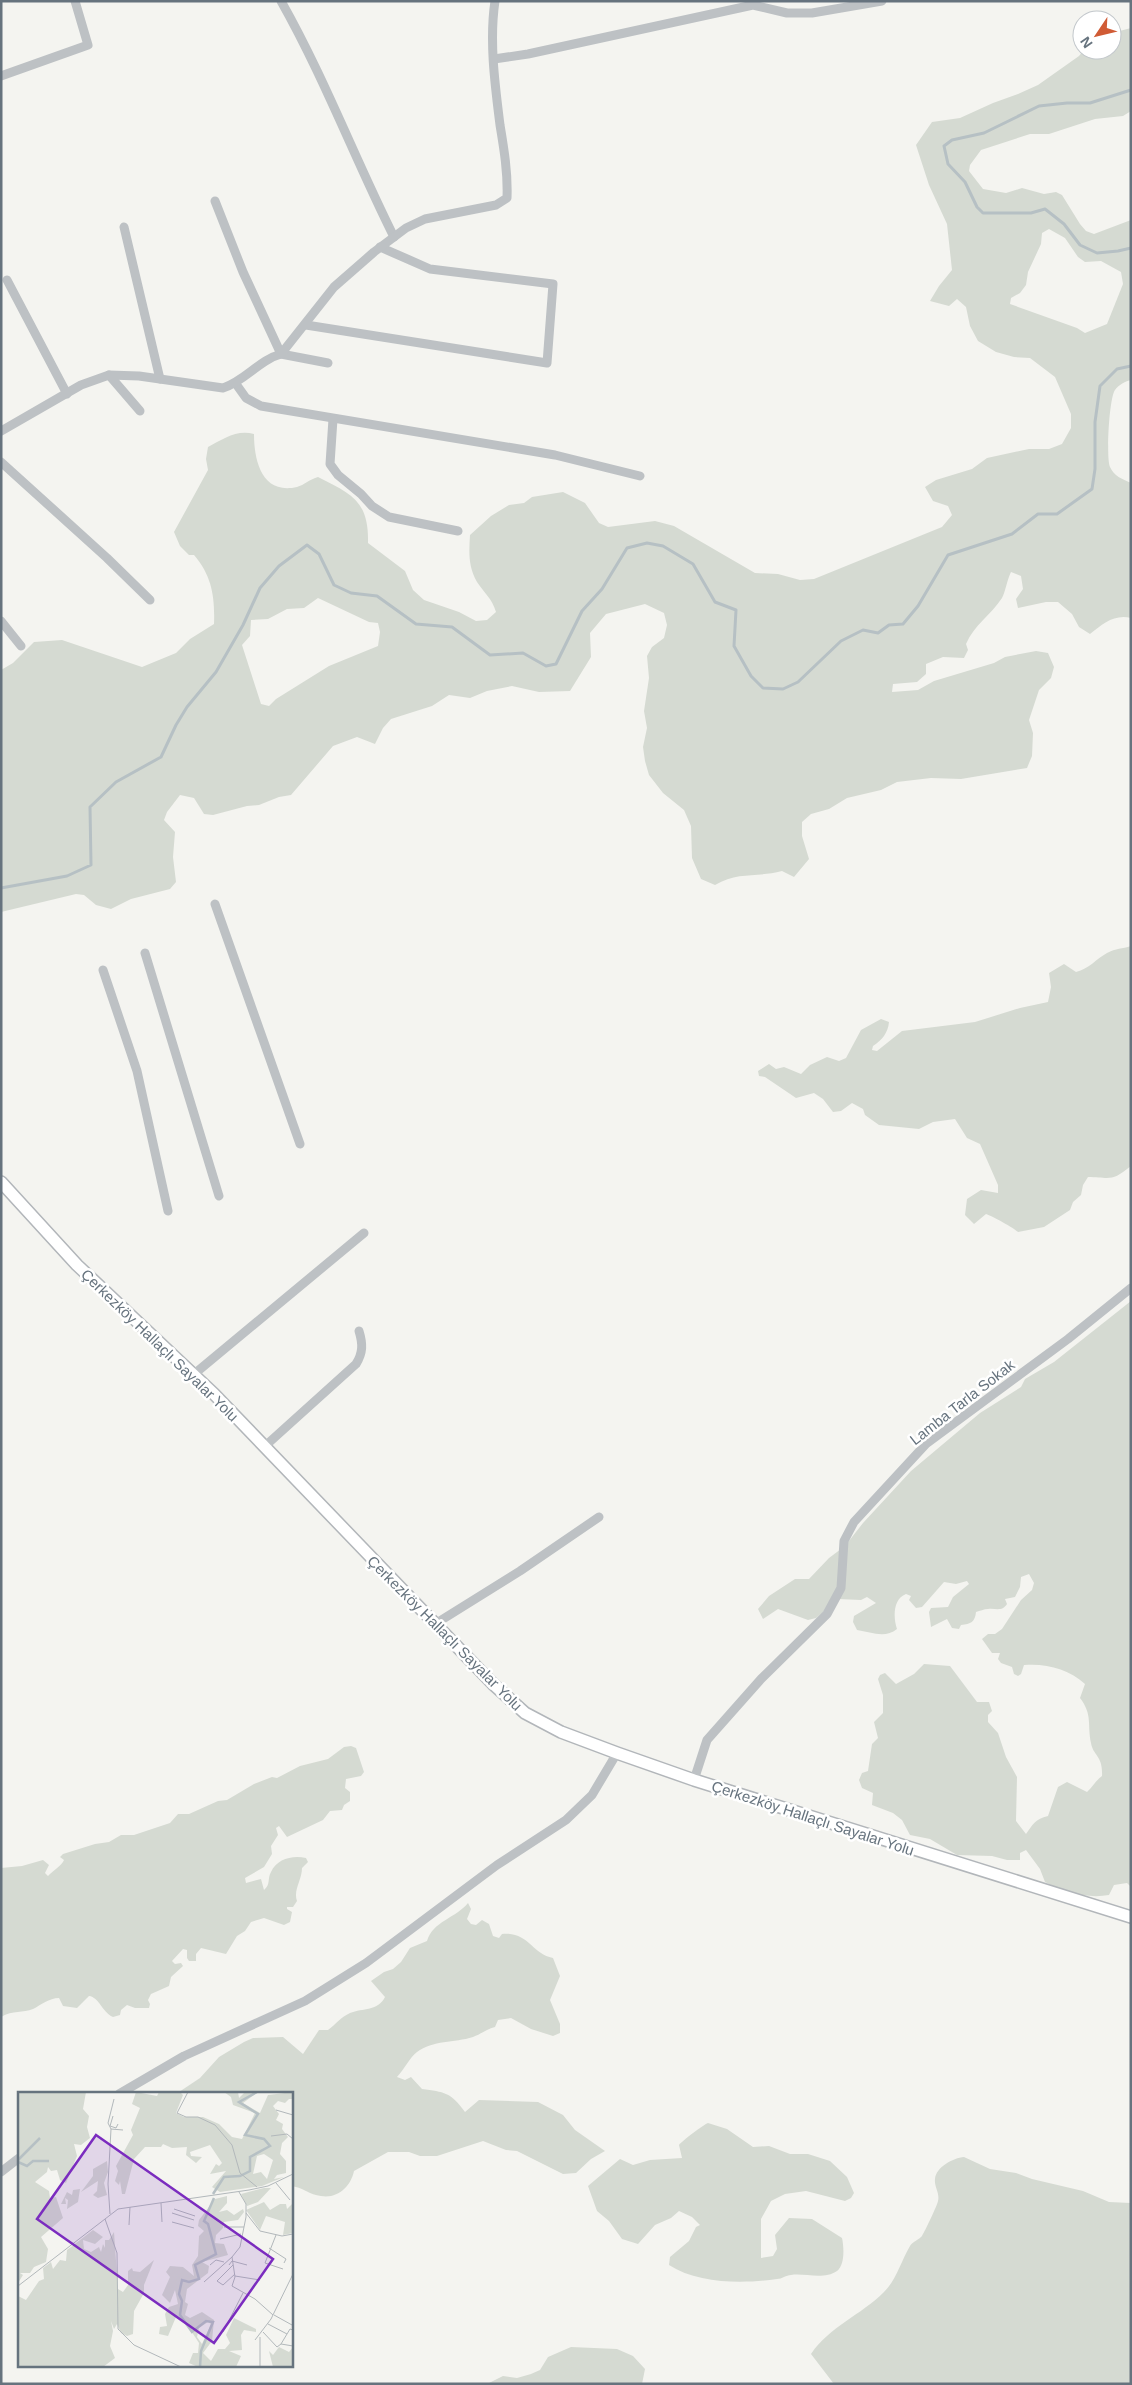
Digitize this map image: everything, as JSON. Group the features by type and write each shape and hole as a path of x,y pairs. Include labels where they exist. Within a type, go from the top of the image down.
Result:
{"main road":[{"name":"Çerkezköy Hallaçlı Sayalar Yolu","path":"1,1182 77,1265 193,1375 493,1684 525,1714 561,1732 694,1780 1131,1917"}],"street":[{"path":"1,76 88,45 74,1"},
{"path":"281,1 305,44 363,175 394,238"},
{"path":"281,354 306,325 334,287 380,247 406,228 425,219 496,205 507,198 508,183 494,59 495,1"},
{"path":"494,59 528,54 753,5 787,13 812,14 882,1"},
{"path":"215,201 243,272 281,354"},
{"path":"124,226 160,379"},
{"path":"306,325 547,363 553,284 430,269 380,247"},
{"path":"7,280 67,394"},
{"path":"1,431 97,378 109,375 160,379 223,388 236,384 272,357 281,354 328,362"},
{"path":"109,375 140,411"},
{"path":"236,384 246,398 261,406 555,455 640,476"},
{"path":"333,419 330,464 338,475 372,506 388,517 458,531"},
{"path":"1,462 107,558 150,600"},
{"path":"1,621 21,646"},
{"path":"215,904 300,1144"},
{"path":"146,953 219,1196"},
{"path":"103,970 137,1071 168,1211"},
{"path":"193,1375 364,1233"},
{"name":"Lamba Tarla Sokak","path":"694,1780 707,1740 761,1679 828,1614 841,1588 844,1541 854,1522 926,1444 1068,1339 1131,1288"},
{"path":"264,1447 356,1364 362,1355 362,1340 359,1331"},
{"path":"435,1624 520,1571 599,1517"},
{"path":"121,2092 184,2056 305,2001 366,1963 497,1865 566,1820 592,1795 617,1753"},
{"path":"1,2172 18,2159"}],"shaded area":[{"path":"1131,28 1131,111 1123,116 1095,119 1049,134 1030,134 981,150 970,165 969,171 983,189 1006,193 1022,188 1044,194 1056,192 1062,195 1080,224 1086,231 1094,234 1131,220 1131,380 1118,386 1113,395 1108,441 1110,467 1119,477 1131,483 1131,618 1119,617 1104,623 1090,634 1079,627 1072,614 1058,602 1046,602 1018,608 1016,599 1023,589 1021,576 1011,572 1002,598 969,637 966,644 968,650 964,658 943,657 926,664 926,674 917,682 893,684 892,692 918,690 934,681 994,663 1005,657 1036,651 1048,653 1054,667 1051,678 1039,690 1029,720 1033,733 1032,756 1027,768 961,779 931,778 897,782 881,790 847,798 829,809 811,814 802,822 802,836 809,859 794,877 782,871 739,876 715,885 701,879 692,858 691,826 684,810 663,793 649,775 645,761 643,747 647,728 644,711 649,678 647,656 652,647 664,638 667,625 664,613 645,604 606,614 590,633 591,657 570,691 539,692 512,686 487,691 470,698 449,695 432,706 391,719 383,728 375,744 357,737 333,746 291,795 279,797 259,805 247,806 213,815 204,814 194,798 180,795 167,812 164,820 175,832 173,857 176,882 170,889 131,899 111,909 96,905 84,895 76,894 1,912 1,670 13,663 34,642 62,640 142,667 176,653 190,639 214,624 213,596 209,579 194,555 189,555 180,546 174,532 208,470 206,459 208,447 225,438 242,433 254,434 258,465 268,481 276,486 285,488 297,487 318,477 349,494 356,500 365,517 368,543 405,571 413,590 424,600 459,612 476,621 487,620 496,612 490,599 477,582 472,570 469,553 470,535 491,516 509,505 524,503 532,497 563,492 585,503 599,523 608,527 655,521 674,526 755,573 778,574 800,580 814,579 942,527 952,515 948,506 933,501 925,487 936,480 972,469 987,458 1029,449 1049,449 1062,444 1071,428 1071,414 1055,377 1030,358 1014,357 996,352 978,341 970,326 966,307 957,299 949,306 930,301 952,270 947,224 929,185 916,145 932,122 960,118 1038,85 1073,60 1122,60 1122,30","holes":["1049,229 1065,238 1078,257 1085,262 1101,261 1121,272 1123,284 1107,324 1085,333 1077,328 1010,304 1011,298 1020,293 1026,285 1028,272 1041,244 1042,233","318,598 369,622 378,623 380,632 378,646 329,666 276,699 269,706 261,704 242,645 250,636 251,620 268,619 287,609 304,608"]},
{"path":"1131,946 1131,1166 1112,1178 1088,1177 1083,1185 1081,1195 1073,1202 1070,1210 1044,1227 1018,1232 986,1214 974,1224 965,1215 967,1199 981,1190 998,1193 998,1185 980,1144 967,1138 955,1119 933,1122 919,1129 879,1125 865,1115 863,1109 852,1103 841,1111 833,1112 823,1099 814,1093 796,1098 765,1077 759,1076 758,1071 769,1064 776,1069 784,1067 801,1074 810,1065 827,1057 839,1061 846,1058 861,1030 881,1019 889,1022 887,1030 884,1036 873,1046 872,1050 877,1051 902,1031 975,1022 1020,1008 1048,1002 1051,987 1049,973 1064,964 1076,972 1081,971 1110,951"},
{"path":"1131,1301 1131,1887 1127,1883 1114,1885 1109,1895 1092,1896 1068,1892 1045,1882 1040,1869 1026,1850 1020,1853 1020,1860 1007,1860 992,1856 957,1855 930,1839 910,1835 902,1820 893,1813 872,1805 873,1793 862,1788 859,1780 862,1773 868,1771 872,1744 878,1738 874,1722 883,1713 883,1695 878,1679 880,1675 885,1673 896,1684 914,1674 924,1664 950,1666 977,1702 989,1702 992,1711 988,1715 988,1722 998,1733 1006,1757 1017,1777 1016,1821 1026,1834 1037,1820 1048,1816 1058,1787 1067,1782 1087,1792 1102,1776 1101,1764 1091,1743 1087,1710 1080,1698 1085,1684 1072,1674 1057,1668 1041,1665 1024,1665 1021,1674 1018,1676 1014,1674 1012,1667 1001,1663 998,1659 1000,1653 992,1653 982,1639 988,1634 995,1634 1002,1629 1021,1600 1032,1590 1034,1583 1029,1574 1021,1577 1020,1587 1015,1597 1005,1599 1007,1604 1005,1606 1001,1609 986,1609 976,1612 972,1622 961,1625 959,1629 952,1628 947,1619 931,1627 929,1612 931,1608 948,1607 953,1597 969,1584 967,1581 956,1584 944,1582 922,1607 916,1608 909,1600 911,1596 906,1594 902,1596 895,1609 897,1629 888,1634 857,1630 853,1622 854,1616 876,1603 867,1597 861,1600 838,1599 816,1618 808,1620 778,1609 763,1619 758,1609 769,1596 795,1579 809,1579 829,1558 845,1546 863,1523 911,1471 980,1413 1021,1387 1025,1379 1054,1362"},
{"path":"351,1746 356,1748 364,1772 361,1776 346,1779 345,1788 350,1792 350,1801 344,1805 342,1810 330,1811 323,1820 287,1837 279,1826 276,1828 278,1835 271,1846 272,1854 264,1867 245,1878 246,1883 261,1879 264,1890 271,1872 277,1864 290,1858 306,1858 308,1862 302,1868 296,1893 297,1901 293,1907 287,1907 292,1912 290,1922 284,1925 264,1918 251,1922 245,1931 237,1936 226,1954 201,1948 196,1954 196,1961 189,1961 187,1950 183,1949 172,1961 175,1964 181,1963 183,1966 171,1977 169,1986 151,1994 148,2000 149,2008 135,2008 127,2005 121,2010 120,2015 113,2017 95,1999 89,1996 77,2008 63,2006 59,1998 55,1998 33,2009 10,2013 1,2017 1,1868 22,1866 43,1860 49,1865 45,1873 48,1876 63,1862 64,1860 60,1857 63,1854 95,1844 109,1842 121,1835 134,1835 170,1823 178,1814 189,1814 218,1801 227,1800 254,1784 272,1777 277,1778 300,1766 328,1759 344,1747"},
{"path":"468,1903 471,1909 467,1919 471,1924 476,1925 482,1920 489,1924 493,1936 499,1938 502,1934 511,1934 518,1936 546,1956 553,1958 560,1976 550,2000 560,2024 560,2033 553,2036 531,2029 511,2018 498,2020 495,2027 473,2037 423,2048 414,2054 397,2077 405,2080 411,2077 422,2089 446,2094 455,2100 465,2112 479,2100 538,2102 563,2115 575,2130 605,2151 591,2159 576,2173 563,2174 517,2151 506,2150 483,2141 437,2156 420,2156 409,2152 388,2152 354,2171 350,2182 343,2190 333,2195 317,2195 292,2186 292,2092 179,2092 200,2078 219,2057 253,2038 283,2037 303,2054 319,2030 328,2030 350,2013 374,2007 382,2002 385,1997 371,1981 384,1972 393,1969 401,1962 410,1948 427,1941 430,1934 439,1924"},
{"path":"708,2123 727,2129 753,2147 769,2146 790,2154 808,2154 830,2161 847,2177 854,2193 851,2198 845,2201 806,2191 785,2194 771,2201 761,2219 761,2258 773,2256 777,2249 775,2235 789,2218 812,2219 842,2238 843,2260 837,2271 820,2276 791,2275 779,2279 750,2282 722,2281 693,2276 669,2265 670,2257 689,2241 696,2227 700,2225 692,2217 679,2211 671,2218 655,2225 638,2244 622,2239 609,2221 597,2211 588,2186 620,2159 633,2165 650,2160 682,2158 679,2145"},
{"path":"964,2157 990,2169 1016,2173 1032,2179 1083,2191 1109,2202 1131,2203 1131,2384 834,2384 811,2354 827,2336 875,2300 888,2287 896,2276 910,2246 922,2236 936,2208 938,2193 935,2179 938,2171 950,2161"},
{"path":"571,2347 617,2349 633,2356 645,2369 642,2384 487,2384 503,2376 517,2378 531,2374 540,2370 548,2357"}],"waterway":[{"path":"1131,90 1090,103 1039,106 984,133 952,140 944,146 948,164 965,182 977,207 983,213 1031,213 1045,209 1064,224 1080,245 1097,253 1131,248"},
{"path":"1,888 67,876 91,865 90,807 116,782 161,757 187,707 216,672 243,625 260,588 279,566 307,545 319,554 334,585 351,593 377,596 416,624 452,627 490,655 523,653 546,666 556,664 582,611 602,589 627,548 647,543 663,546 693,564 715,602 736,610 734,646 751,676 763,688 783,689 798,682 841,641 863,630 878,633 889,625 903,624 918,606 948,555 1012,534 1038,514 1057,514 1092,489 1095,469 1095,422 1100,386 1117,369 1131,366"}]}
